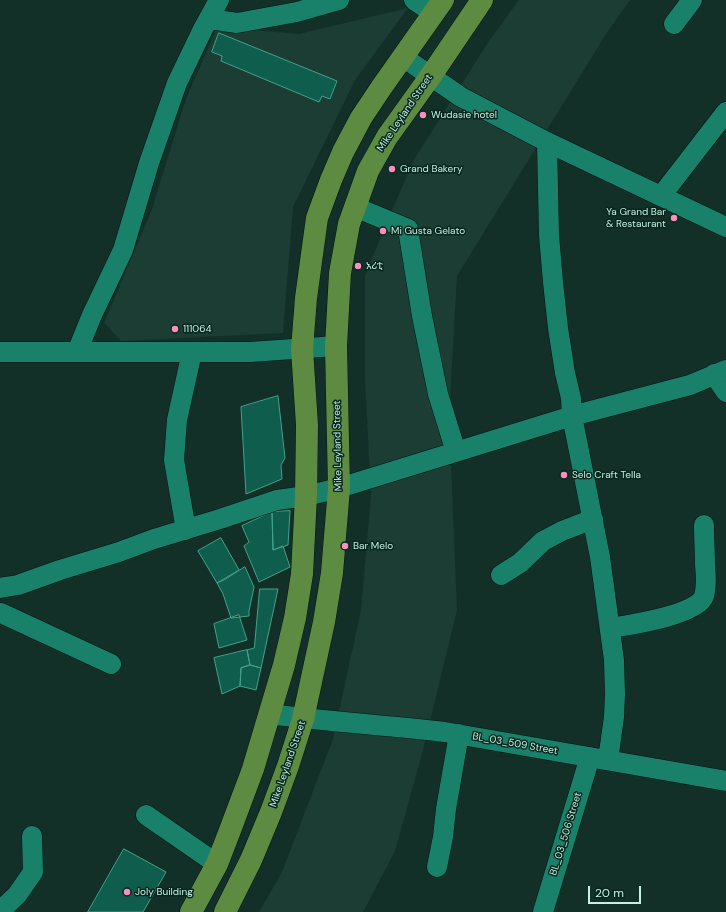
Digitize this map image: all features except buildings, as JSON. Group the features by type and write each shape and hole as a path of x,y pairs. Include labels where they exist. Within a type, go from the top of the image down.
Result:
{"main road":[{"name":"Mike Leyland Street","path":"225,912 251,860 272,812 288,766 303,719 324,622 332,573 339,488 336,346 340,273 349,224 368,171 387,137 482,0"},
{"path":"191,912 217,864 253,769 284,666 295,618 302,574 306,496 307,425 302,349 306,298 317,218 343,152 361,118 438,7"}],"street":[{"path":"77,352 92,315 123,250 149,163 177,83 219,0"},
{"path":"209,19 237,23 297,12 339,0"},
{"path":"414,0 438,7"},
{"path":"674,24 692,0"},
{"path":"403,57 460,97 547,142 726,227"},
{"path":"661,196 726,112"},
{"name":"BL_03_506 Street","path":"543,912 614,717 615,694 611,628 600,557 572,416 571,398 565,373 558,328 549,235 547,142"},
{"path":"355,207 408,229 422,316 438,394 456,452"},
{"path":"0,352 250,352 336,346"},
{"path":"186,530 174,460 177,420 192,352"},
{"path":"111,664 1,614 9,587 277,500 306,496 339,488 572,416 690,385 720,372 726,392"},
{"path":"501,575 520,563 544,541 562,531 593,519"},
{"path":"611,628 677,614 694,606 704,598 706,585 704,525"},
{"name":"BL_03_509 Street","path":"270,714 303,719 410,727 459,734 726,781"},
{"path":"437,867 459,734"},
{"path":"146,815 217,864"},
{"path":"0,910 17,895 33,872 32,836"}],"shaded area":[{"path":"519,0 630,0 606,34 457,276 449,415 457,610 422,754 395,851 363,912 259,912 282,872 333,739 361,610 371,495 365,379 365,275 413,161 489,41"},
{"path":"408,8 355,80 293,207 283,333 121,341 104,323 151,212 186,99 217,27 299,34"}],"place":[{"name":"Wudasie hotel","path":"423,115"},
{"name":"Grand Bakery","path":"392,169"},
{"name":"Ya Grand Bar & Restaurant","path":"674,218"},
{"name":"Mi Gusta Gelato","path":"383,231"},
{"name":"አሪቲ","path":"358,266"},
{"name":"111064","path":"175,329"},
{"name":"Selo Craft Tella","path":"564,475"},
{"name":"Bar Melo","path":"345,546"},
{"name":"Joly Building","path":"127,892"}]}
